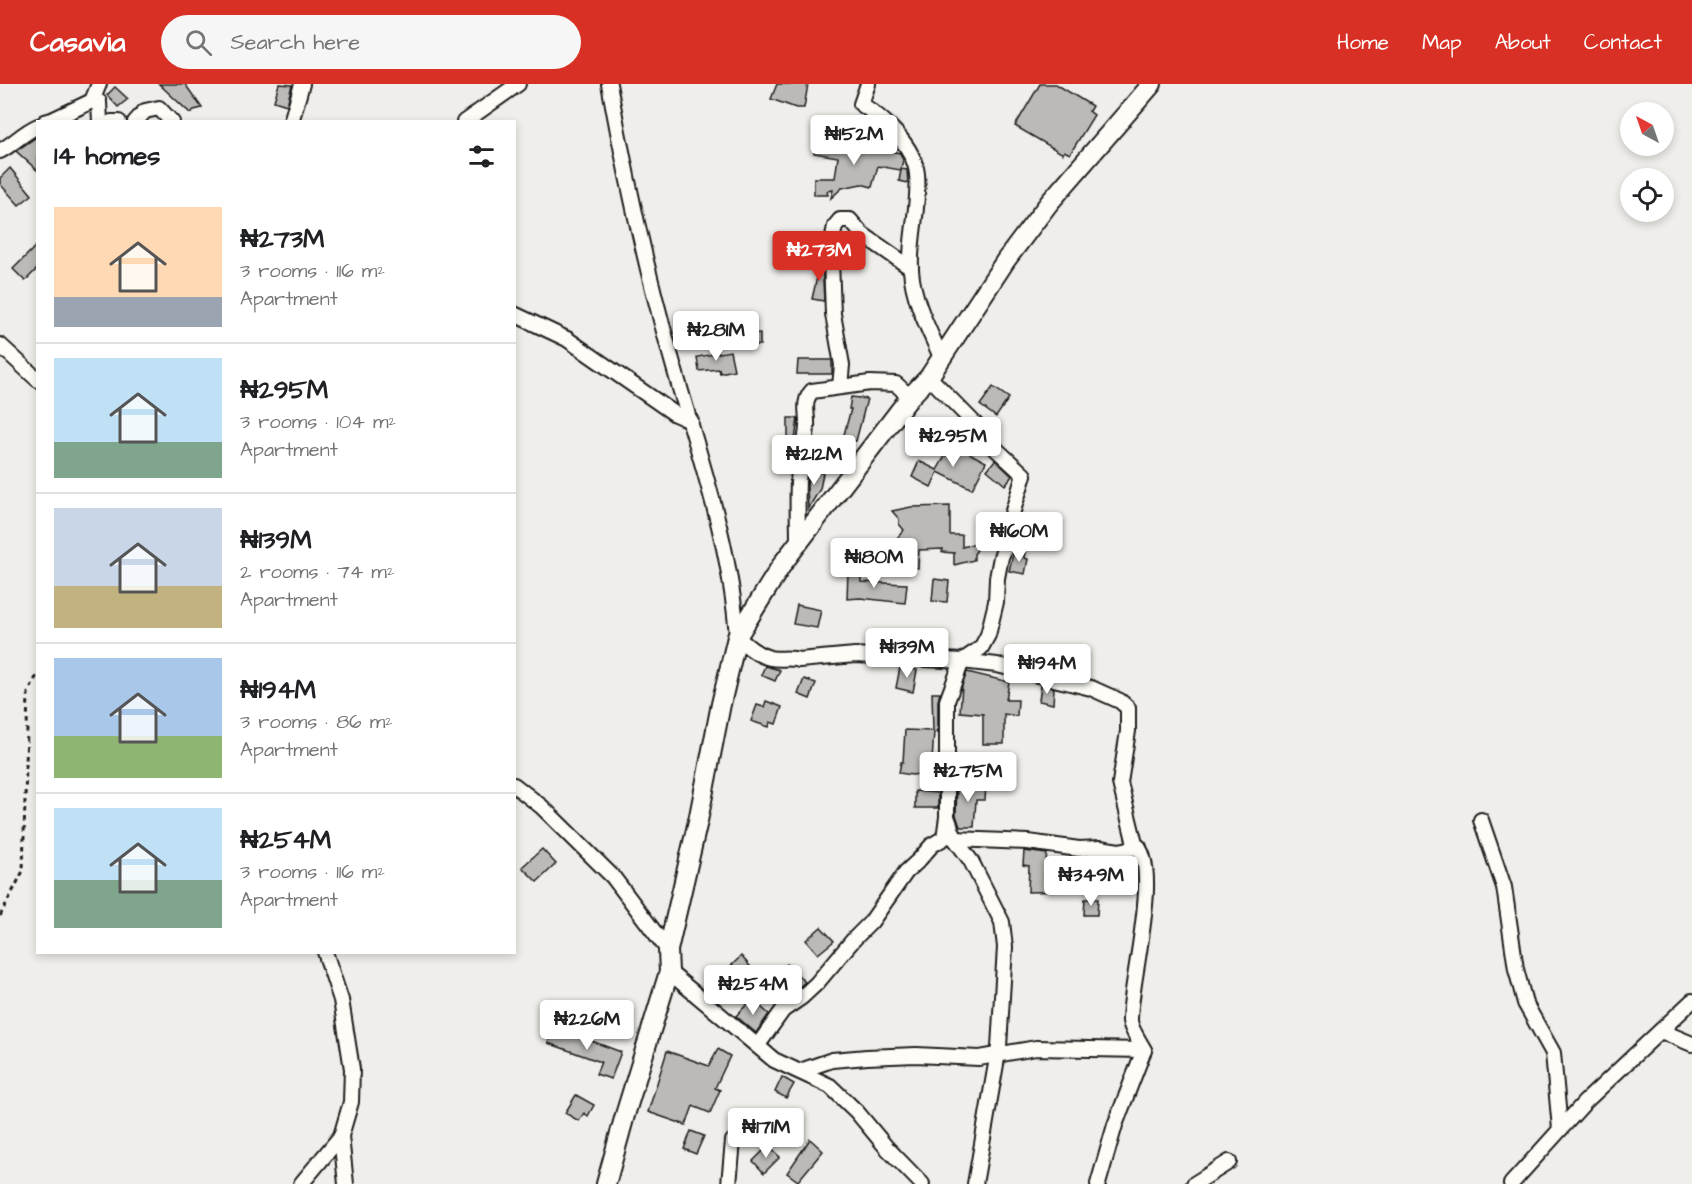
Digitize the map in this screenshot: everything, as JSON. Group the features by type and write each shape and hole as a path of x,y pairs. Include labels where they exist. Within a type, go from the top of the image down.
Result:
{"street":[{"path":"92,101 99,84"},
{"path":"292,120 302,84"},
{"path":"467,120 518,84"},
{"path":"606,1184 669,972 668,950 692,852 737,637 735,599 730,568 657,303 619,139 609,84"},
{"path":"868,84 861,104 892,127 907,147 917,170 912,283 941,357"},
{"path":"737,637 798,543 910,397 929,377 1006,260 1049,203 1152,84"},
{"path":"52,120 92,101 99,102 100,120"},
{"path":"137,120 145,111 159,108 170,120"},
{"path":"0,152 36,127"},
{"path":"840,387 842,365 833,314 832,292 832,241 835,226 840,220 850,220 862,234 911,268"},
{"path":"516,315 567,339 675,414 691,421"},
{"path":"0,345 36,378"},
{"path":"758,1045 783,1010 817,983 871,922 906,872 932,845 944,838 947,817 947,701 962,661 981,648 988,636 996,602 1001,557 1007,543 1012,514 1024,475 996,449 980,429 929,377"},
{"path":"798,543 798,482 806,439 805,409 809,394 812,391 870,383 896,384 910,397"},
{"path":"737,637 753,651 772,658 788,657 800,660 855,655 998,665 1091,688 1120,701 1128,708 1128,731 1120,783 1135,844 1139,847 1146,872 1148,894 1130,1023 1144,1050 1115,1125 1098,1184"},
{"path":"516,787 542,807 613,877 668,950"},
{"path":"947,817 955,839 971,861 1002,922 1005,947 998,1056 975,1184"},
{"path":"1481,820 1504,887 1516,969 1525,1004 1553,1053 1560,1129"},
{"path":"955,839 1028,842 1079,849 1100,848 1119,851 1139,847"},
{"path":"326,954 340,1000 352,1069 351,1102 341,1136 346,1184"},
{"path":"669,972 774,1060 830,1086 857,1112 886,1147 922,1184"},
{"path":"1511,1184 1560,1129 1692,1001"},
{"path":"1661,1031 1692,1044"},
{"path":"800,1071 832,1060 867,1057 916,1055 979,1058 1036,1048 1144,1050"},
{"path":"301,1184 341,1136"},
{"path":"729,1184 733,1141"},
{"path":"1194,1184 1229,1162"}],"path":[{"path":"0,916 24,872 28,693 36,677"}],"building":[{"path":"159,84 185,84 202,108 190,113"},
{"path":"279,84 292,85 287,105 274,101"},
{"path":"777,84 808,84 804,108 796,108 771,99"},
{"path":"1040,84 1056,84 1092,106 1089,111 1094,115 1070,154 1064,151 1063,154 1015,126"},
{"path":"115,87 128,99 118,107 107,95"},
{"path":"36,137 36,169 16,151"},
{"path":"816,138 853,143 853,146 879,152 880,149 900,153 903,160 901,169 907,170 908,183 899,181 901,170 878,166 872,187 861,184 842,188 831,198 833,190 827,191 828,195 814,195 814,178 835,178 838,157 814,153"},
{"path":"10,168 32,195 19,205 0,184 0,178"},
{"path":"36,246 36,270 25,281 13,269"},
{"path":"822,255 824,301 812,299 818,273 817,256"},
{"path":"760,333 760,345 740,346 739,335"},
{"path":"730,351 734,370 720,373 719,369 699,371 697,357"},
{"path":"798,360 832,360 832,374 797,374"},
{"path":"993,387 1009,398 996,417 980,405"},
{"path":"851,397 867,399 856,441 843,438 851,409 849,409"},
{"path":"788,418 798,418 793,455 788,455"},
{"path":"952,444 986,462 972,489 938,472 931,487 912,477 919,461 937,470"},
{"path":"995,460 1012,476 1005,485 987,470"},
{"path":"810,471 823,473 820,489 808,509 807,485"},
{"path":"950,506 950,535 962,535 962,547 983,542 974,554 974,560 954,565 954,553 942,552 943,549 919,550 918,568 905,567 906,556 892,556 897,538 904,530 892,511 911,507"},
{"path":"1014,550 1025,552 1024,558 1028,559 1025,574 1009,571"},
{"path":"848,570 861,570 861,582 907,584 905,603 860,598 847,599"},
{"path":"934,579 949,581 947,602 932,601"},
{"path":"797,605 821,610 817,628 793,624"},
{"path":"765,666 780,670 775,681 761,675"},
{"path":"900,667 917,670 913,692 896,688"},
{"path":"967,672 1009,682 1006,700 1018,700 1017,716 1004,714 1004,744 983,744 983,714 960,712 962,686"},
{"path":"804,679 816,683 810,699 798,694"},
{"path":"1041,685 1054,688 1053,704 1039,701"},
{"path":"932,693 940,693 938,732 934,732 932,761 936,762 935,772 912,775 899,773 901,762 903,762 905,730 933,731"},
{"path":"766,701 782,707 776,724 770,722 769,727 751,721 757,705 764,707"},
{"path":"957,783 986,785 985,800 976,800 974,827 960,827 956,815"},
{"path":"915,791 938,793 938,808 915,808"},
{"path":"542,849 556,864 537,882 522,867"},
{"path":"1024,851 1047,854 1044,876 1075,876 1075,891 1028,892 1029,866 1023,865"},
{"path":"1085,899 1098,899 1097,915 1084,915"},
{"path":"821,927 834,941 818,954 806,940"},
{"path":"741,956 750,966 748,968 771,983 759,1001 726,971"},
{"path":"787,964 805,982 793,992 775,975"},
{"path":"752,999 769,1014 756,1033 736,1016"},
{"path":"554,1027 621,1052 611,1079 596,1074 601,1062 548,1043"},
{"path":"718,1049 730,1056 715,1088 720,1090 710,1113 693,1106 686,1125 648,1112 667,1051 709,1066"},
{"path":"782,1077 794,1084 786,1098 775,1092"},
{"path":"576,1095 594,1105 588,1116 584,1113 579,1121 565,1113"},
{"path":"691,1131 704,1136 696,1154 684,1149"},
{"path":"810,1139 823,1151 798,1181 787,1173"},
{"path":"768,1146 780,1157 764,1173 753,1161"}]}
